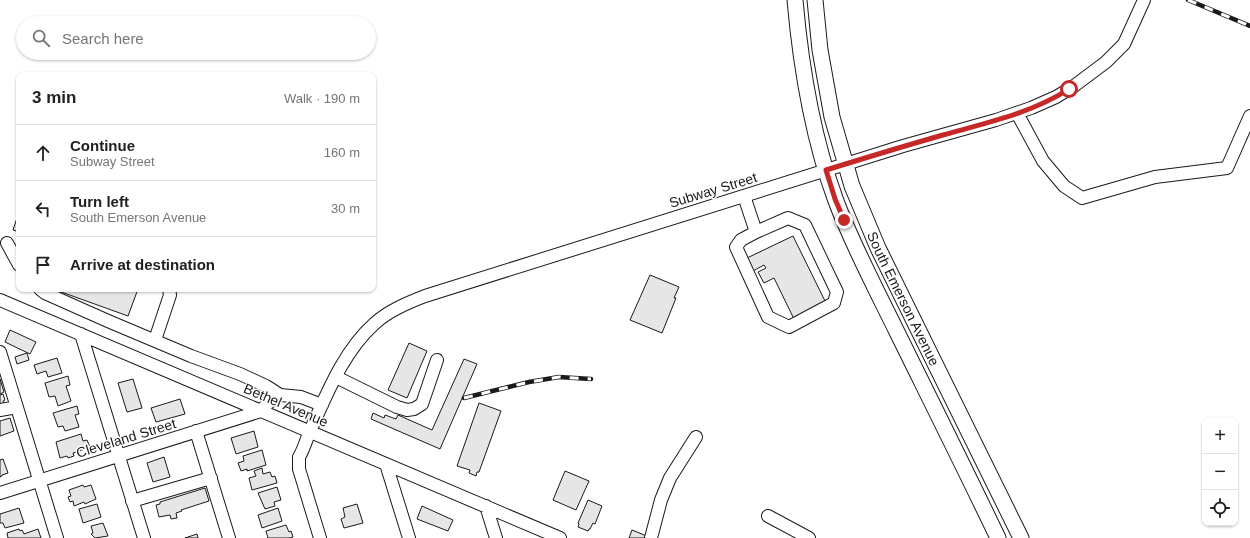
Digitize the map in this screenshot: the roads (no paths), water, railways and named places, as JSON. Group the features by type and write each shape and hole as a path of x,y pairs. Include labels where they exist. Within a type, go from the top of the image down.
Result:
{"main road":[{"name":"South Emerson Avenue","path":"795,0 809,108 835,199 858,254 998,538"},
{"name":"South Emerson Avenue","path":"815,0 819,43 832,117 852,186 878,248 1021,538"}],"street":[{"name":"Subway Street","path":"320,538 298,465 299,457 322,405 348,355 363,335 385,316 405,304 425,296 845,164 1017,113 1056,97 1106,62 1124,44 1144,0"},
{"path":"1017,113 1043,161 1064,186 1082,198 1155,177 1227,168 1250,116"},
{"path":"744,196 756,232"},
{"path":"788,218 805,225 837,292 834,303 789,327 768,317 736,247 741,240 756,232 788,218"},
{"path":"7,243 16,258"},
{"path":"44,292 191,356 240,374 266,386 280,395 301,397 322,405"},
{"path":"155,340 170,295 170,292"},
{"name":"Bethel Avenue","path":"0,300 560,538"},
{"path":"80,334 144,538"},
{"path":"0,352 57,538"},
{"path":"336,377 397,407 407,410 414,409 422,404 438,360"},
{"path":"261,411 268,403 280,395"},
{"path":"0,410 17,407"},
{"name":"Cleveland Street","path":"0,493 261,411"},
{"path":"196,432 229,538"},
{"path":"651,538 661,500 670,478 696,437"},
{"path":"386,464 409,538"},
{"path":"132,501 211,478"},
{"path":"486,506 496,538"},
{"path":"768,516 809,538"}],"railway":[{"path":"1188,0 1250,26"},
{"path":"464,398 529,382 559,377 591,379"}]}
